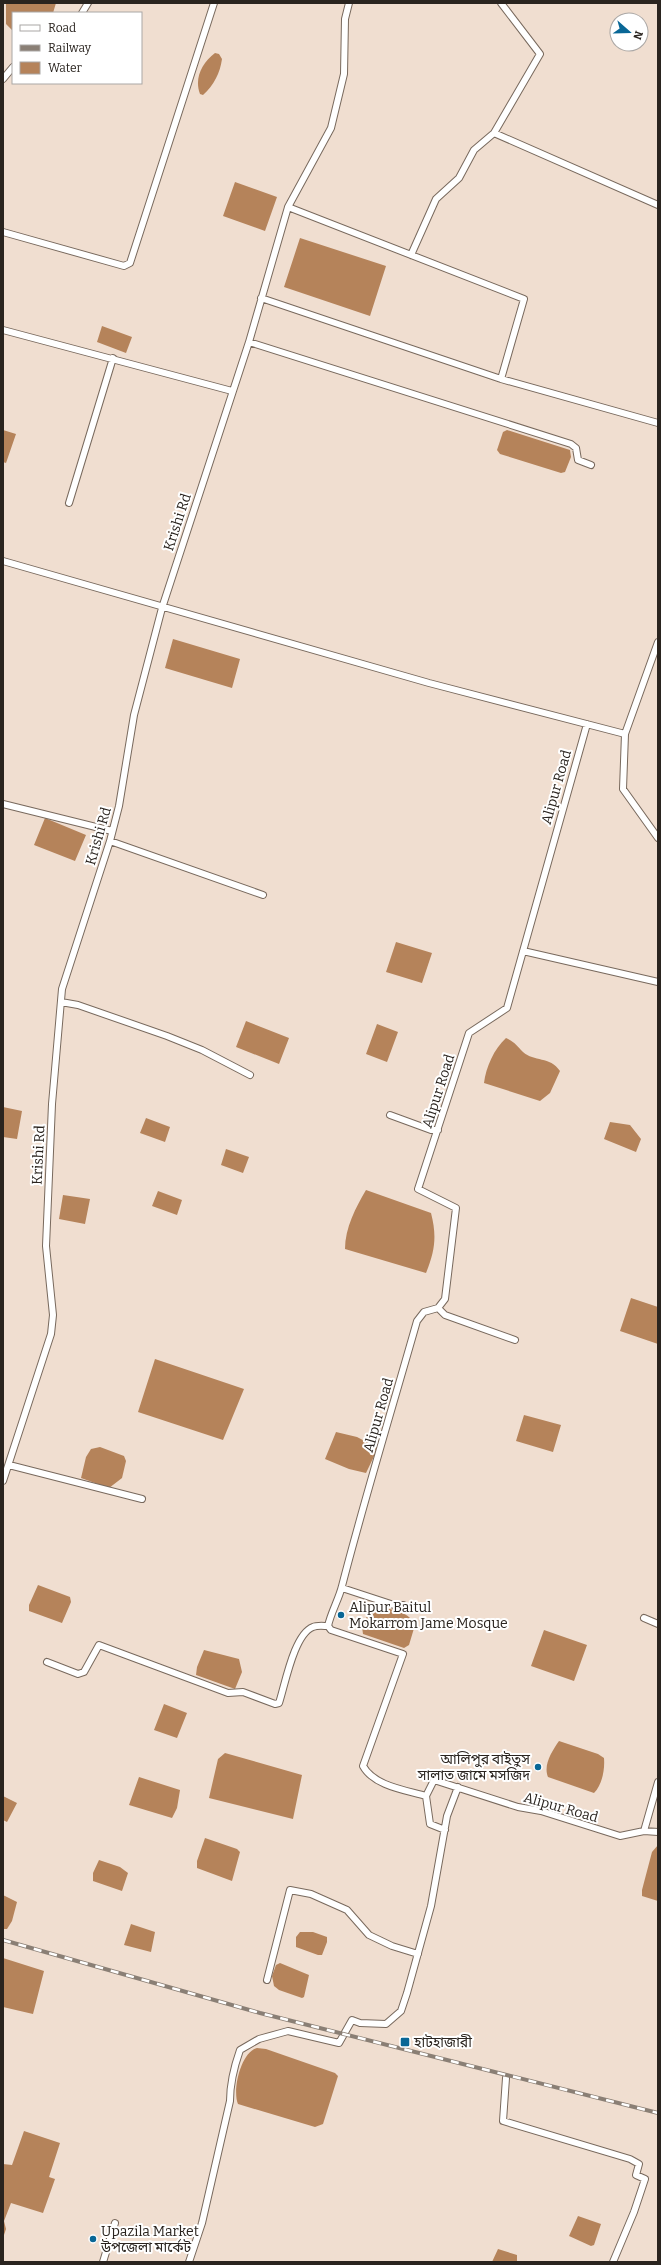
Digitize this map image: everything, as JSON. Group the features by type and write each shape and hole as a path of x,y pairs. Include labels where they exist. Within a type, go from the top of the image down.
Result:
{"street":[{"path":"83,12 88,3"},
{"path":"3,232 124,266 130,263 214,3"},
{"name":"Krishi Rd","path":"3,1481 51,1334 53,1315 46,1246 52,1104 62,988 110,841 119,806 134,715 162,608 249,342 288,207 331,128 344,74 345,19 349,3"},
{"path":"411,255 436,199 459,178 474,150 494,133 540,54 501,3"},
{"path":"3,79 12,68"},
{"path":"494,133 658,205"},
{"path":"288,207 524,300 501,379"},
{"path":"261,298 501,379 658,423"},
{"path":"3,330 113,358 232,392"},
{"path":"249,342 571,444 576,448 578,460 591,465"},
{"path":"69,503 113,358"},
{"path":"3,561 162,608 429,683 626,734"},
{"path":"658,642 626,734 623,789 658,838"},
{"name":"Alipur Road","path":"328,1626 342,1588 355,1531 385,1437 417,1321 424,1312 438,1308 445,1300 456,1208 418,1189 469,1033 507,1008 587,724"},
{"path":"3,804 112,832"},
{"path":"110,841 263,895"},
{"path":"523,951 658,982"},
{"path":"61,1002 78,1006 167,1036 202,1050 250,1075"},
{"path":"390,1115 431,1130 438,1130"},
{"path":"438,1308 445,1315 515,1340"},
{"path":"9,1465 142,1499"},
{"path":"342,1588 396,1606 404,1605"},
{"path":"644,1618 658,1624"},
{"path":"47,1662 78,1674 84,1672 99,1646 228,1693 243,1692 275,1704 279,1703 298,1642 304,1633 313,1627 328,1626 331,1630 403,1654 363,1766 368,1775 381,1782 426,1796 430,1824 445,1830"},
{"name":"Alipur Road","path":"426,1796 434,1780 518,1807 541,1811 620,1836 644,1831 658,1832"},
{"path":"644,1831 658,1782"},
{"path":"189,2262 202,2223 230,2101 230,2088 234,2067 240,2050 259,2038 288,2031 339,2043 352,2020 360,2023 386,2024 401,2011 431,1906 447,1816 458,1787"},
{"path":"267,1980 290,1890 311,1894 347,1910 369,1935 392,1946 418,1954"},
{"path":"506,2078 503,2121 630,2159 639,2164 636,2175 645,2179 634,2212 622,2242 618,2245 613,2262"},
{"path":"103,2262 115,2223"}],"water":[{"path":"6,3 56,3 53,12 12,12 12,30 6,24"},
{"path":"215,53 219,54 222,59 220,69 213,83 203,95 200,94 198,88 200,71 206,61"},
{"path":"235,182 277,197 265,231 223,216"},
{"path":"300,238 386,266 370,316 284,287"},
{"path":"102,326 132,337 126,353 97,342"},
{"path":"3,430 16,434 6,463 3,462"},
{"path":"507,430 570,450 571,457 565,472 561,473 500,454 497,450 503,432"},
{"path":"173,639 240,659 232,688 165,668"},
{"path":"45,818 86,835 75,861 34,845"},
{"path":"396,942 432,953 422,983 386,972"},
{"path":"246,1021 289,1038 279,1064 236,1047"},
{"path":"377,1024 398,1032 387,1062 366,1054"},
{"path":"506,1038 527,1055 552,1063 560,1071 550,1093 540,1101 484,1083 491,1059 498,1047"},
{"path":"3,1107 22,1111 17,1139 3,1137"},
{"path":"146,1118 170,1127 165,1142 140,1133"},
{"path":"610,1122 630,1125 641,1139 636,1152 604,1139"},
{"path":"226,1149 249,1157 243,1173 221,1165"},
{"path":"366,1190 431,1213 434,1229 434,1243 426,1273 345,1249 345,1241 349,1226"},
{"path":"158,1191 182,1200 177,1215 152,1206"},
{"path":"63,1195 90,1199 85,1224 59,1219"},
{"path":"631,1298 658,1307 658,1344 620,1331"},
{"path":"155,1359 244,1389 223,1440 138,1412"},
{"path":"524,1415 561,1425 553,1452 516,1441"},
{"path":"336,1432 357,1437 378,1448 366,1473 349,1469 325,1459"},
{"path":"100,1447 124,1456 126,1461 122,1478 109,1488 81,1478 86,1457 91,1449"},
{"path":"38,1585 70,1597 71,1602 62,1623 29,1611 29,1605"},
{"path":"372,1605 403,1613 412,1620 415,1625 409,1645 404,1648 363,1634 362,1627"},
{"path":"544,1630 587,1645 574,1681 531,1666"},
{"path":"204,1650 239,1659 242,1672 235,1689 196,1675 197,1667"},
{"path":"164,1704 187,1713 177,1738 154,1730"},
{"path":"559,1741 598,1754 604,1758 602,1777 597,1790 594,1793 548,1777 547,1763"},
{"path":"225,1753 302,1775 293,1819 209,1798 218,1759"},
{"path":"139,1777 180,1790 177,1808 172,1818 129,1805"},
{"path":"3,1796 17,1803 7,1822 3,1820"},
{"path":"205,1838 237,1849 240,1852 232,1881 197,1868 197,1861"},
{"path":"658,1845 658,1901 642,1896 642,1890 652,1852"},
{"path":"99,1860 120,1867 128,1873 122,1891 93,1881 93,1873"},
{"path":"3,1895 17,1902 12,1921 7,1929 3,1929"},
{"path":"131,1924 155,1932 151,1952 124,1945"},
{"path":"300,1932 313,1932 327,1937 327,1942 322,1955 296,1947 296,1937"},
{"path":"3,1958 44,1971 33,2014 3,2007"},
{"path":"280,1963 309,1975 304,1997 302,1998 279,1990 274,1986 272,1976 276,1965"},
{"path":"257,2048 266,2049 335,2073 338,2076 323,2124 315,2127 238,2104 236,2090 239,2072 246,2056"},
{"path":"24,2131 60,2143 49,2177 55,2179 43,2213 11,2203 4,2221 6,2229 3,2238 3,2164 12,2165"},
{"path":"578,2216 601,2224 594,2245 591,2246 569,2236"},
{"path":"498,2249 517,2255 517,2262 492,2262"}],"railway":[{"path":"3,1940 260,2013 658,2113"}],"place":[{"name":"Alipur Baitul Mokarrom Jame Mosque","path":"341,1615"},
{"name":"আলিপুর বাইতুস সালাত জামে মসজিদ","path":"538,1767"},
{"name":"হাটহাজারী","path":"405,2042"},
{"name":"Upazila Market উপজেলা মার্কেট","path":"93,2239"}]}
